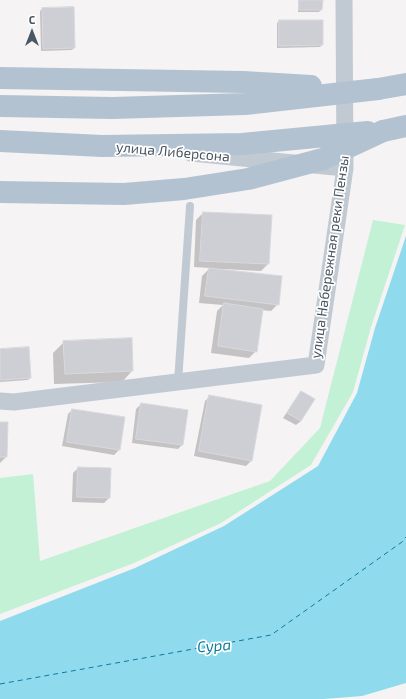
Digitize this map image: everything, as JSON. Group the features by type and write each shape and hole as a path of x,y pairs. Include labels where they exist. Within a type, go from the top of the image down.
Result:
{"main road":[{"path":"0,78 243,82 378,89"},
{"path":"0,106 112,108 245,104 378,89 406,84"},
{"path":"0,141 102,146 242,144 383,131 406,126"},
{"path":"0,192 124,194 184,189 248,179 323,159 383,131"}],"street":[{"name":"улица Набережная реки Пензы","path":"0,401 14,402 316,365 345,168 344,0"},
{"name":"улица Либерсона","path":"0,135 345,168"}],"lane":[{"path":"178,382 190,206"}],"green space":[{"path":"373,220 405,225 371,327 353,392 311,465 221,523 134,563 0,614 0,478 33,474 40,561 270,481 320,428"}],"water":[{"name":"Сура","path":"406,236 406,683 362,696 324,699 0,699 0,621 135,568 224,526 318,466 357,393 375,328"}],"building":[{"path":"299,0 323,0 322,10 299,10"},
{"path":"74,7 75,48 43,49 42,8"},
{"path":"279,20 323,20 323,45 279,46"},
{"path":"203,212 272,215 269,264 200,261"},
{"path":"209,268 282,276 279,305 205,296"},
{"path":"224,303 263,309 257,352 218,346"},
{"path":"132,338 133,371 65,374 63,341"},
{"path":"29,347 31,378 0,380 0,349"},
{"path":"301,391 315,399 301,421 287,413"},
{"path":"209,395 262,405 252,461 199,451"},
{"path":"141,403 188,410 183,445 136,439"},
{"path":"72,409 125,417 120,450 67,442"},
{"path":"0,422 8,422 7,457 0,457"},
{"path":"78,467 111,468 110,498 77,497"}],"ferry route":[{"path":"0,684 271,635 402,542 406,537"}]}
